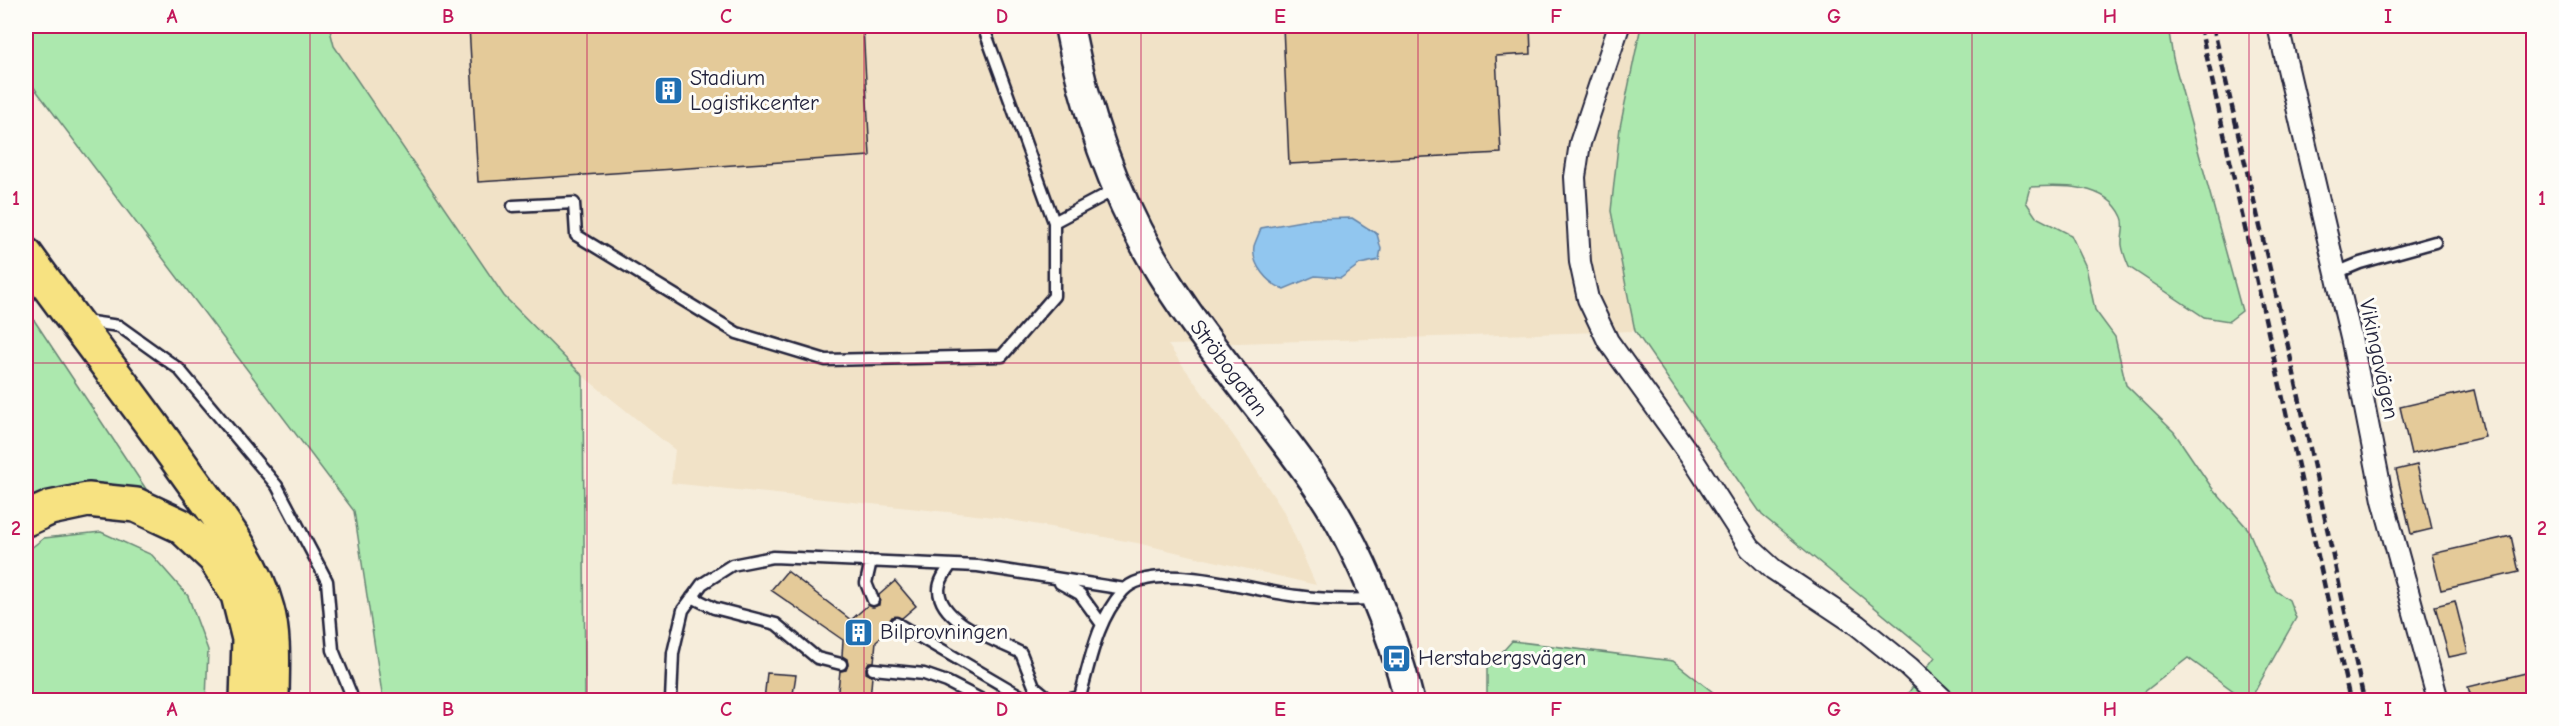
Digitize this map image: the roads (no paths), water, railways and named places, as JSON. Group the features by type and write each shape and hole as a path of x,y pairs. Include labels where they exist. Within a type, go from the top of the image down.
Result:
{"highway":[{"path":"26,255 214,511 253,572 268,610 273,658 272,700"},
{"path":"26,519 50,508 88,500 136,505 181,526 215,558 238,595 249,639 247,700"}],"street":[{"name":"Ströbogatan","path":"1069,26 1086,103 1119,188 1151,255 1197,326 1317,486 1362,564 1397,658 1409,700"},
{"path":"1619,26 1580,143 1575,177 1580,262 1588,299 1598,322 1690,454 1750,548 1773,569 1857,625 1909,667 1944,700"},
{"name":"Vikingavägen","path":"2278,26 2336,273 2383,500 2439,700"}],"lane":[{"path":"513,206 574,203 576,235 737,333 826,360 1002,356 1054,296 1054,222 983,26"},
{"path":"1054,222 1119,188"},
{"path":"2336,273 2360,263 2435,242"},
{"path":"74,319 119,326 179,369 276,486 327,581 333,650 351,694"},
{"path":"671,700 673,653 683,610 702,584 732,565 773,557 978,566 1125,589"},
{"path":"871,561 866,583 873,600"},
{"path":"951,565 941,580 939,589 943,606 956,620 1021,653 1034,686 1051,700"},
{"path":"1064,700 1079,699 1101,622 1125,589 1152,576 1185,576 1296,596 1346,600 1375,599"},
{"path":"1051,579 1080,594 1101,622"},
{"path":"692,597 714,609 777,624 817,658 841,664"},
{"path":"896,623 1026,699 1040,700"},
{"path":"873,669 924,674 947,682 982,700"}],"water":[{"path":"1352,218 1377,234 1381,249 1379,260 1360,264 1341,278 1315,276 1284,289 1272,283 1258,267 1254,246 1261,228 1313,219"}],"railway":[{"path":"2200,26 2350,700"},
{"path":"2213,26 2288,346 2364,700"}],"place":[{"name":"Stadium Logistikcenter","path":"669,91"},
{"name":"Bilprovningen","path":"859,632"},
{"name":"Herstabergsvägen","path":"1397,658"}]}
